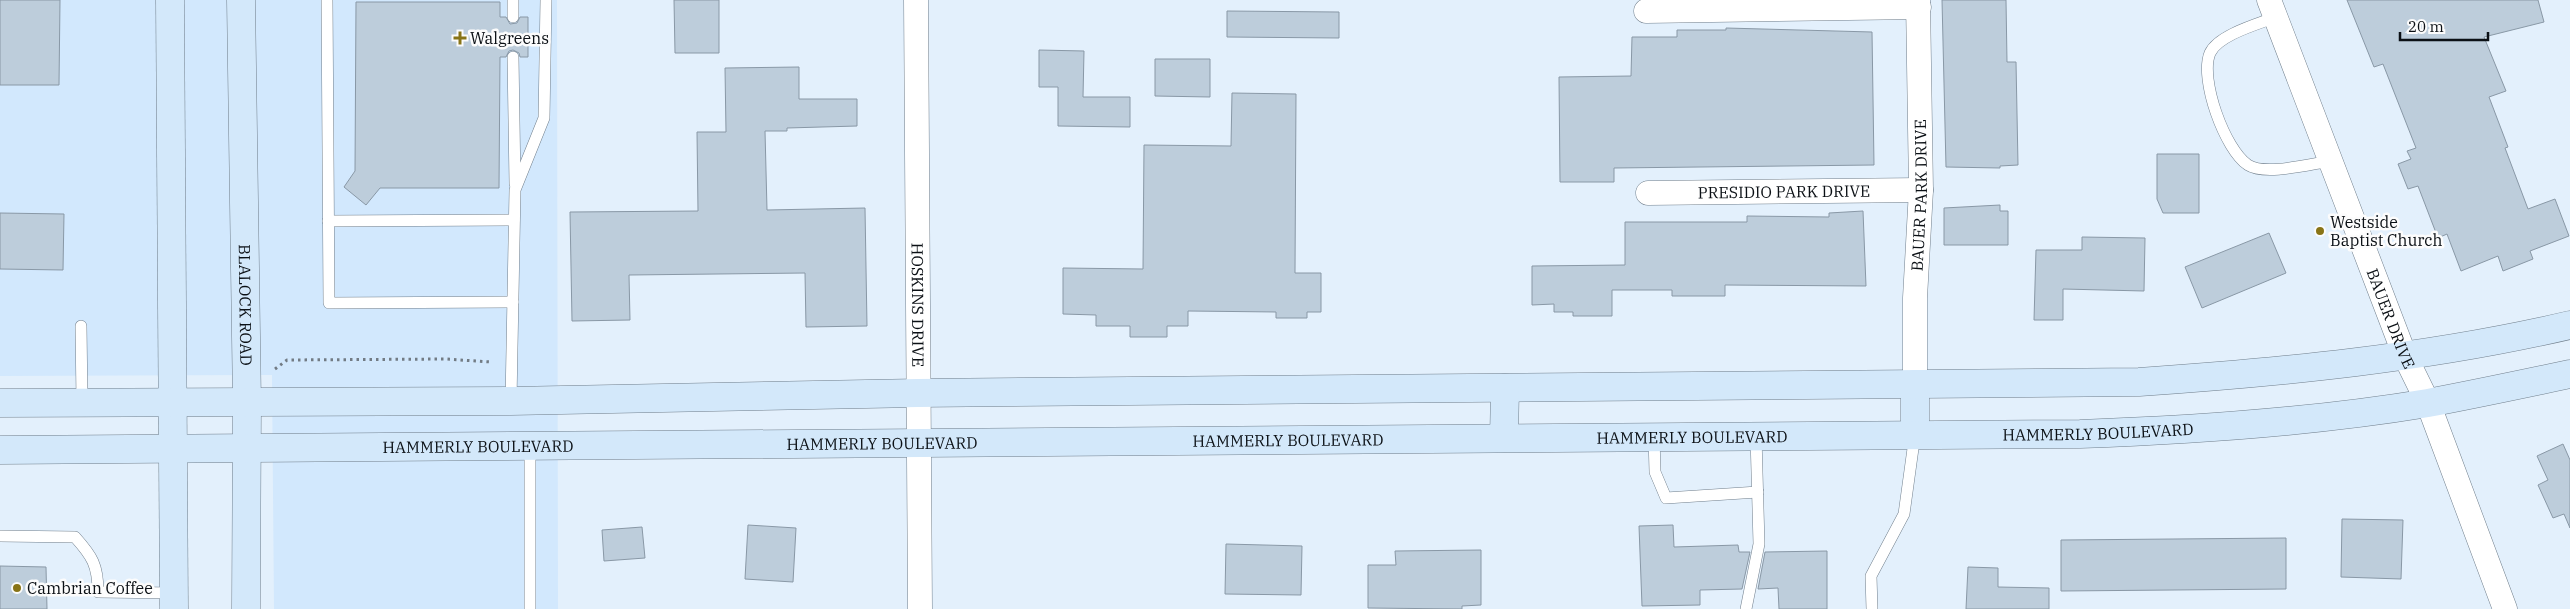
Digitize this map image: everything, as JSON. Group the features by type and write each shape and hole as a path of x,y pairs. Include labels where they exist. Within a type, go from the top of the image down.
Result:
{"main road":[{"path":"170,0 174,601"},
{"name":"BLALOCK ROAD","path":"241,0 246,403 246,609"},
{"path":"0,402 511,401 918,393 2139,382 2228,376 2405,356 2570,325"},
{"name":"HAMMERLY BOULEVARD","path":"0,450 2080,434 2195,430 2316,418 2428,403 2570,374"},
{"path":"1915,384 1915,434"},
{"path":"1504,438 1505,388"}],"street":[{"name":"HOSKINS DRIVE","path":"916,0 920,609"},
{"path":"1646,11 1919,4"},
{"name":"BAUER PARK DRIVE","path":"1915,384 1915,298 1921,190 1919,4"},
{"name":"BAUER DRIVE","path":"2273,8 2405,356 2428,403 2505,609"},
{"name":"PRESIDIO PARK DRIVE","path":"1648,193 1921,190"}],"lane":[{"path":"327,0 329,303 513,302"},
{"path":"513,0 513,17"},
{"path":"515,190 544,118 546,0"},
{"path":"2273,8 2226,38 2210,52 2207,72 2209,95 2226,136 2247,165 2264,170 2330,161"},
{"path":"511,401 515,190 513,57"},
{"path":"328,221 514,220"},
{"path":"81,326 82,401"},
{"path":"1872,609 1872,576 1904,514 1915,434"},
{"path":"1654,436 1656,472 1666,498 1758,492"},
{"path":"1746,609 1759,544 1756,436"},
{"path":"530,445 530,609"},
{"path":"0,536 75,537 92,555 98,576 98,592 174,601"}],"shaded area":[{"path":"0,0 557,0 558,609 274,609 272,375 0,376"}],"building":[{"path":"0,0 60,0 59,85 0,85"},
{"path":"674,0 719,0 719,53 675,53"},
{"path":"1942,0 2006,0 2007,62 2016,62 2018,165 2000,166 2000,168 1946,167"},
{"path":"2347,0 2538,0 2544,22 2484,37 2506,91 2489,97 2508,147 2505,148 2528,209 2555,199 2569,236 2530,251 2533,259 2503,271 2498,256 2461,271 2447,234 2438,238 2418,186 2408,189 2398,164 2411,159 2407,151 2416,148 2383,64 2374,67"},
{"name":"Walgreens","path":"356,2 500,2 500,17 506,17 510,24 517,23 520,17 528,17 528,57 520,57 519,53 513,50 509,51 506,57 500,57 499,188 380,188 366,205 344,187 355,171"},
{"path":"1227,11 1339,12 1339,38 1227,37"},
{"path":"1726,28 1872,32 1874,165 1614,168 1614,182 1560,182 1559,77 1631,76 1632,37 1677,37 1677,30 1726,30"},
{"path":"1039,50 1084,51 1083,97 1130,97 1130,127 1058,126 1058,87 1039,87"},
{"path":"1155,59 1210,59 1210,97 1155,96"},
{"path":"799,67 799,99 857,99 857,126 787,128 787,131 765,131 767,210 865,208 867,326 806,327 805,273 629,275 630,320 572,321 570,212 698,211 697,132 726,132 725,68"},
{"path":"1232,93 1296,94 1295,273 1321,273 1321,312 1307,312 1307,318 1276,318 1276,312 1188,311 1188,326 1167,326 1167,337 1130,337 1130,326 1096,326 1096,315 1063,314 1063,268 1143,269 1144,145 1231,146"},
{"path":"2157,154 2199,154 2199,213 2163,213 2157,199"},
{"path":"2000,205 2000,211 2008,211 2008,245 1944,245 1944,208"},
{"path":"1863,211 1866,286 1725,285 1725,296 1672,296 1672,290 1612,290 1612,316 1573,316 1573,312 1554,312 1554,304 1532,305 1532,266 1625,265 1625,222 1747,222 1747,216 1829,217 1829,213"},
{"path":"0,213 64,214 63,270 0,269"},
{"path":"2269,233 2286,273 2202,308 2185,267"},
{"path":"2082,237 2145,238 2144,291 2063,289 2063,320 2034,320 2036,250 2082,250"},
{"path":"2563,444 2570,460 2570,528 2564,514 2553,518 2538,485 2548,480 2537,456"},
{"path":"2342,519 2403,520 2401,579 2341,577"},
{"path":"748,525 796,528 793,582 745,579"},
{"path":"1673,525 1674,547 1738,545 1739,552 1750,552 1742,589 1700,590 1700,605 1642,606 1639,526"},
{"path":"642,527 645,558 604,561 602,530"},
{"path":"2286,538 2286,589 2061,591 2061,540"},
{"path":"1226,544 1302,546 1301,595 1225,594"},
{"path":"1481,550 1481,605 1462,606 1462,609 1368,608 1368,565 1396,565 1395,551"},
{"path":"1827,551 1827,609 1779,609 1778,588 1758,589 1765,552"},
{"name":"Cambrian Coffee","path":"0,566 46,567 47,609 0,609"},
{"path":"1968,567 1998,568 1998,587 2049,588 2049,609 1966,609"}],"place":[{"name":"Walgreens","path":"460,38"},
{"name":"Westside Baptist Church","path":"2320,231"},
{"name":"Cambrian Coffee","path":"17,588"}]}
